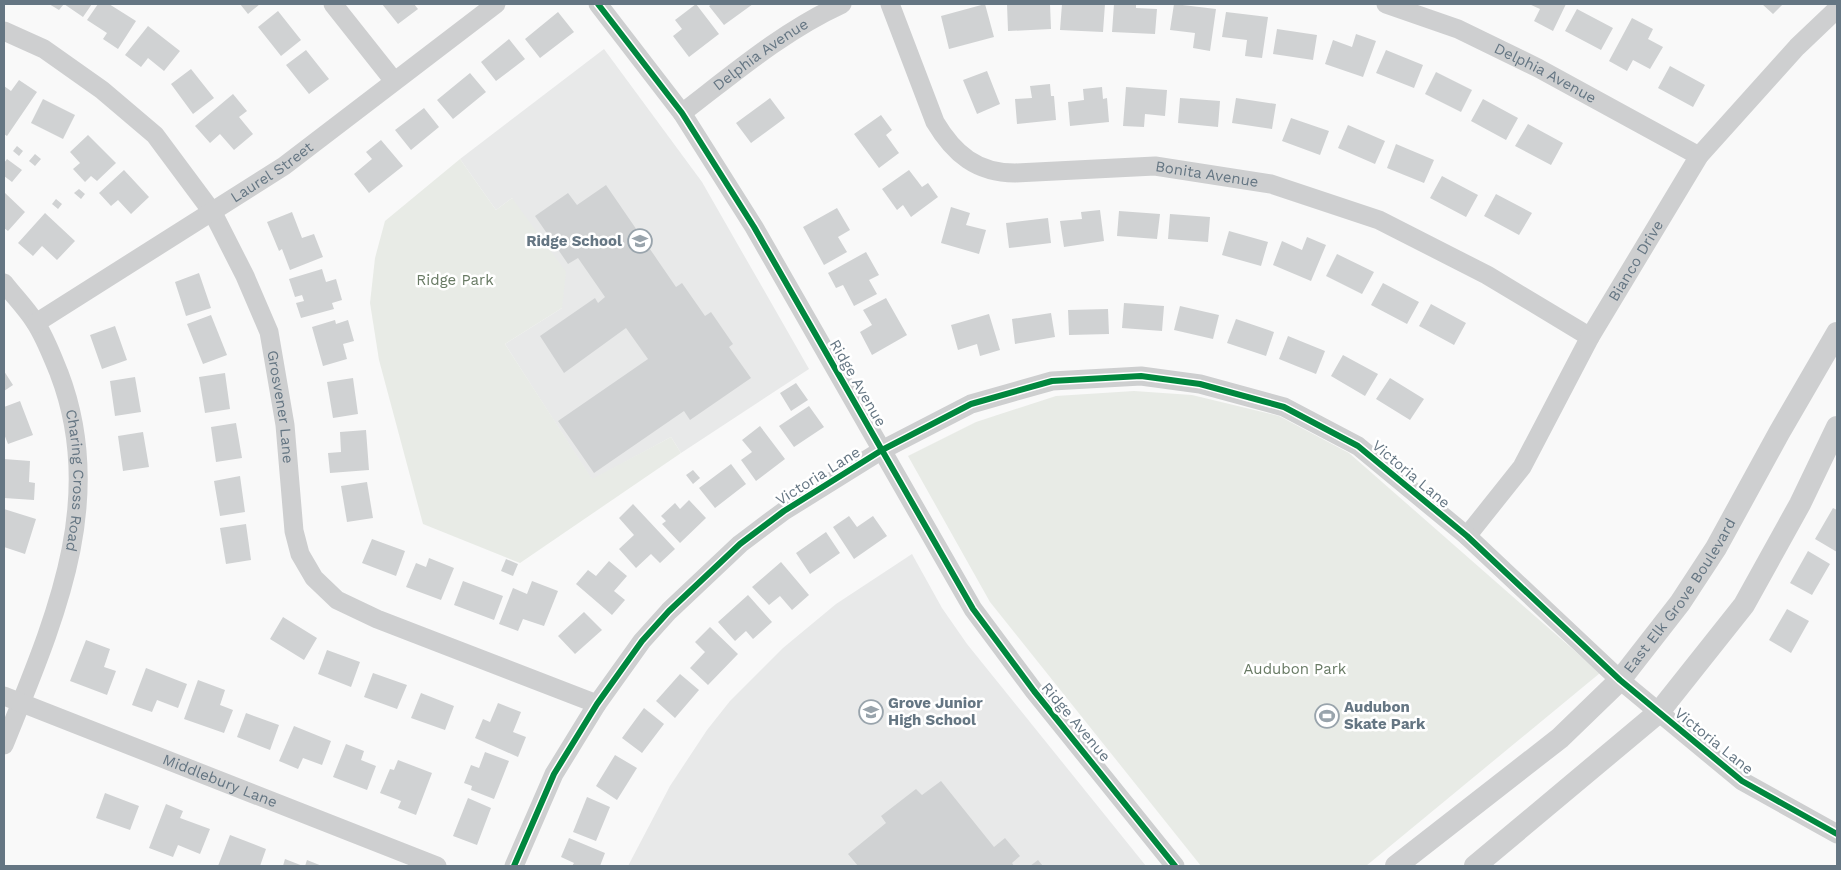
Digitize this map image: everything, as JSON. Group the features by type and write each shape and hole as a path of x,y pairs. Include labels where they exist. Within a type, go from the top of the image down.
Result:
{"street":[{"path":"333,4 394,81"},
{"name":"Laurel Street","path":"36,322 213,213 284,166 496,4"},
{"name":"Ridge Avenue","path":"598,4 682,113 754,227 973,609 1034,691 1175,866"},
{"name":"Delphia Avenue","path":"682,113 790,32 842,4"},
{"name":"Bonita Avenue","path":"890,4 936,122 946,140 957,152 983,168 998,173 1015,173 1154,166 1271,184 1379,220 1487,275 1590,337"},
{"name":"Delphia Avenue","path":"1386,4 1458,28 1538,68 1699,156"},
{"name":"Bianco Drive","path":"1467,536 1522,467 1590,337 1699,156 1797,46 1837,9"},
{"name":"Grosvener Lane","path":"4,31 44,49 102,90 155,135 213,213 245,276 269,332 285,425 294,531 300,554 314,578 337,600 377,619 597,704"},
{"name":"Charing Cross Road","path":"4,283 36,322 68,397 76,434 79,465 72,548 63,588 12,699 4,745"},
{"name":"East Elk Grove Boulevard","path":"1396,866 1560,738 1620,680 1680,603 1716,548 1837,333"},
{"name":"Victoria Lane","path":"514,866 554,774 597,704 642,641 668,611 740,544 784,511 882,450 970,404 1052,381 1141,376 1200,384 1284,407 1358,446 1467,536 1620,680 1742,781 1837,834"},
{"path":"1475,866 1659,712 1744,606 1800,504 1837,427"},
{"name":"Middlebury Lane","path":"12,699 437,866"}],"shaded area":[{"name":"Ridge School","path":"604,49 702,182 809,369 681,453 671,437 592,480 505,344 562,308 512,198 496,210 460,159"},
{"name":"Grove Junior High School","path":"912,554 942,608 967,644 1146,866 628,866 670,786 707,730 730,701 783,648 836,604"}],"green space":[{"name":"Ridge Park","path":"460,159 496,210 512,198 566,272 562,308 505,344 592,479 671,437 681,453 520,563 423,524 379,360 370,303 375,258 385,221"},
{"name":"Audubon Park","path":"1134,391 1192,395 1279,416 1349,453 1600,673 1366,866 1201,866 990,602 908,456 976,422 1056,396"}],"building":[{"path":"49,4 64,4 59,10"},
{"path":"64,4 92,4 83,17"},
{"path":"98,4 109,4 136,21 118,49 103,39 107,33 87,20"},
{"path":"240,4 260,4 248,14"},
{"path":"382,4 414,4 418,9 398,24"},
{"path":"696,4 719,34 689,57 673,36 682,29 675,20"},
{"path":"712,4 753,4 724,25 709,6"},
{"path":"985,4 994,37 949,49 941,16"},
{"path":"1007,4 1050,4 1051,29 1008,31"},
{"path":"1062,4 1105,4 1103,32 1060,30"},
{"path":"1114,4 1136,4 1136,8 1157,9 1155,34 1112,32"},
{"path":"1174,4 1216,9 1210,51 1193,48 1195,33 1170,30"},
{"path":"1529,4 1566,4 1553,31 1534,21 1540,9"},
{"path":"1762,4 1783,4 1773,14"},
{"path":"1577,9 1613,28 1601,50 1565,31"},
{"path":"278,11 301,40 281,56 258,27"},
{"path":"558,12 574,32 540,58 525,39"},
{"path":"1226,12 1268,17 1262,58 1245,56 1247,40 1222,37"},
{"path":"1632,18 1653,29 1648,39 1663,47 1650,69 1633,60 1627,71 1609,61"},
{"path":"148,26 180,51 164,71 148,58 141,67 125,55"},
{"path":"1277,29 1317,35 1313,60 1273,54"},
{"path":"1356,34 1376,41 1363,77 1325,64 1333,40 1352,47"},
{"path":"509,39 525,59 496,81 481,62"},
{"path":"306,50 329,79 309,94 286,65"},
{"path":"1386,50 1423,65 1414,88 1376,73"},
{"path":"1670,66 1705,85 1693,107 1658,88"},
{"path":"191,69 214,98 193,114 171,84"},
{"path":"987,71 1000,104 977,114 963,80"},
{"path":"1436,72 1472,90 1461,112 1425,94"},
{"path":"470,73 486,92 453,119 437,100"},
{"path":"19,80 37,92 7,136 4,134 4,86 11,91"},
{"path":"1050,84 1051,96 1054,96 1056,120 1017,124 1015,99 1032,98 1030,86"},
{"path":"1102,87 1103,99 1107,98 1109,122 1070,126 1068,102 1084,100 1083,89"},
{"path":"1126,87 1167,90 1165,116 1145,114 1144,127 1123,126"},
{"path":"233,94 247,111 239,117 253,134 234,150 220,134 210,143 195,126"},
{"path":"770,98 785,118 751,143 736,123"},
{"path":"1180,98 1220,101 1218,127 1178,123"},
{"path":"1236,98 1276,104 1272,129 1232,123"},
{"path":"43,99 75,115 63,139 31,123"},
{"path":"1483,99 1518,118 1506,140 1471,121"},
{"path":"424,108 439,127 411,150 395,130"},
{"path":"881,115 892,130 886,135 899,153 879,168 854,134"},
{"path":"1291,118 1329,131 1320,155 1282,141"},
{"path":"1528,124 1563,143 1551,165 1515,146"},
{"path":"1348,125 1385,141 1375,164 1338,148"},
{"path":"88,135 116,163 97,181 91,176 85,182 73,169 80,163 70,152"},
{"path":"381,140 403,166 369,193 354,174 372,159 366,152"},
{"path":"1396,144 1434,160 1424,183 1387,168"},
{"path":"17,146 23,151 19,156 13,151"},
{"path":"35,154 41,159 35,166 29,161"},
{"path":"7,159 22,170 12,182 4,176 4,163"},
{"path":"124,170 149,197 131,214 118,200 111,206 99,193"},
{"path":"909,170 922,187 928,183 938,197 911,217 903,205 897,210 882,189"},
{"path":"1442,176 1478,195 1466,217 1430,198"},
{"path":"606,185 676,287 682,283 705,316 711,312 733,344 729,347 751,378 690,420 684,411 594,473 558,421 648,359 626,328 564,373 540,336 595,298 598,303 605,297 578,258 568,264 535,216 568,193 577,205"},
{"path":"79,189 85,194 81,199 74,193"},
{"path":"4,192 25,212 8,231 4,228"},
{"path":"1496,194 1532,213 1519,235 1484,216"},
{"path":"56,199 62,204 58,209 52,204"},
{"path":"951,207 970,213 966,225 986,230 979,254 941,243"},
{"path":"837,208 850,230 838,237 847,252 824,265 803,227"},
{"path":"1100,210 1104,241 1064,247 1060,221 1082,219 1081,212"},
{"path":"1119,211 1160,214 1157,239 1117,236"},
{"path":"292,212 302,238 314,234 323,257 290,270 282,249 279,251 267,222"},
{"path":"45,213 75,241 57,260 42,246 33,256 18,243"},
{"path":"1170,214 1210,217 1208,242 1168,239"},
{"path":"1048,218 1051,243 1009,248 1006,223"},
{"path":"1229,231 1268,242 1261,266 1222,255"},
{"path":"1307,237 1326,245 1311,281 1273,265 1282,241 1302,250"},
{"path":"866,252 879,275 869,280 877,294 854,306 843,285 836,288 828,273"},
{"path":"1337,254 1374,272 1362,294 1326,276"},
{"path":"322,269 326,282 336,279 342,300 332,303 334,309 301,318 296,303 304,301 302,295 295,297 289,279"},
{"path":"199,273 211,308 186,316 175,282"},
{"path":"1383,283 1419,302 1407,324 1371,305"},
{"path":"886,298 907,335 872,355 860,332 872,325 863,310"},
{"path":"1124,303 1164,306 1162,331 1122,328"},
{"path":"1431,304 1466,323 1454,345 1419,326"},
{"path":"1180,306 1219,315 1213,339 1174,330"},
{"path":"1108,309 1109,334 1069,335 1068,310"},
{"path":"1051,313 1055,337 1015,344 1012,319"},
{"path":"989,314 1000,350 980,356 977,344 958,350 951,325"},
{"path":"211,315 227,355 203,364 187,324"},
{"path":"1236,319 1274,332 1266,356 1227,343"},
{"path":"335,320 336,324 348,320 354,341 343,344 347,359 323,366 312,327"},
{"path":"115,326 127,360 102,369 90,335"},
{"path":"1288,336 1325,351 1316,374 1279,359"},
{"path":"1343,355 1378,374 1365,396 1331,376"},
{"path":"4,371 13,385 4,391"},
{"path":"225,373 230,409 205,413 199,377"},
{"path":"135,377 141,412 115,416 110,381"},
{"path":"353,378 358,414 333,418 327,382"},
{"path":"1390,378 1424,399 1410,420 1376,399"},
{"path":"796,383 808,400 791,411 780,393"},
{"path":"20,401 33,435 8,444 4,434 4,407"},
{"path":"809,406 824,427 794,447 779,426"},
{"path":"236,423 242,458 216,462 211,427"},
{"path":"760,426 785,459 756,481 741,460 752,452 742,440"},
{"path":"366,430 369,470 330,473 328,453 341,452 340,432"},
{"path":"143,432 149,467 123,471 118,436"},
{"path":"4,459 30,461 29,482 35,483 34,500 4,498"},
{"path":"731,464 746,484 715,508 699,488"},
{"path":"693,470 700,478 693,484 686,475"},
{"path":"240,476 245,512 220,516 214,481"},
{"path":"367,482 373,518 347,522 341,486"},
{"path":"689,500 706,518 680,543 662,524 666,521 661,516 675,503 680,509"},
{"path":"633,504 675,549 660,563 651,554 636,568 619,549 634,535 619,518"},
{"path":"1833,508 1837,510 1837,552 1815,539"},
{"path":"4,509 36,519 25,554 4,547"},
{"path":"849,516 857,527 873,516 887,536 854,559 833,527"},
{"path":"246,524 251,560 226,564 220,528"},
{"path":"826,532 840,553 810,574 796,553"},
{"path":"372,539 405,551 396,576 362,563"},
{"path":"1808,551 1830,564 1812,595 1790,583"},
{"path":"429,558 454,568 441,600 406,587 416,563 426,567"},
{"path":"506,559 518,564 513,576 501,571"},
{"path":"609,561 627,576 614,591 625,600 612,615 576,584 588,570 596,576"},
{"path":"781,562 809,595 792,610 780,596 769,605 752,587"},
{"path":"463,581 503,596 494,620 454,605"},
{"path":"532,581 558,591 544,626 523,619 518,631 499,624 513,588 527,594"},
{"path":"748,595 772,622 753,639 746,631 735,641 718,622"},
{"path":"1787,609 1809,621 1791,653 1769,640"},
{"path":"584,612 602,630 575,654 558,636"},
{"path":"283,617 317,638 304,660 270,639"},
{"path":"710,627 738,654 708,685 690,668 705,652 695,642"},
{"path":"86,640 110,649 104,667 116,671 107,695 70,681"},
{"path":"327,650 360,662 351,687 318,674"},
{"path":"146,668 187,684 178,708 157,700 152,712 132,705"},
{"path":"373,673 407,685 397,709 364,697"},
{"path":"680,674 699,690 675,718 656,701"},
{"path":"198,680 225,690 220,705 233,710 224,733 184,719"},
{"path":"421,693 454,706 445,730 411,718"},
{"path":"498,703 521,712 513,732 526,737 518,757 475,738 483,719 490,722"},
{"path":"644,708 664,724 642,753 622,738"},
{"path":"246,713 279,725 270,750 237,737"},
{"path":"294,726 331,741 322,765 303,758 298,769 279,761"},
{"path":"346,744 364,751 361,760 376,766 367,790 333,777"},
{"path":"485,752 509,761 494,799 471,790 472,786 464,783 471,765 479,768"},
{"path":"615,755 637,768 617,800 596,786"},
{"path":"398,760 432,773 416,815 398,808 401,801 380,793 390,769 394,770"},
{"path":"941,781 994,847 1005,838 1020,856 1012,863 1014,866 858,866 848,854 886,823 881,816 916,789 922,795"},
{"path":"105,793 139,806 130,830 96,818"},
{"path":"587,797 610,807 596,841 573,832"},
{"path":"468,798 491,808 477,845 453,836"},
{"path":"166,804 183,811 180,818 210,829 200,854 178,845 173,857 149,848"},
{"path":"230,835 266,849 260,866 218,866"},
{"path":"569,838 605,853 600,866 572,866 574,863 561,857"},
{"path":"285,859 303,866 283,866"},
{"path":"307,860 322,866 305,866"},
{"path":"1038,860 1043,866 1030,866"}],"cycle path":[{"path":"598,4 682,113 754,227 973,609 1034,691 1175,866"},
{"path":"514,866 554,774 597,704 642,641 669,611 740,544 784,511 882,450 971,404 1052,381 1141,376 1200,384 1284,407 1358,446 1467,536 1620,680 1742,781 1837,834"}],"place":[{"name":"Ridge School","path":"640,241"},
{"name":"Grove Junior High School","path":"871,712"},
{"name":"Audubon Skate Park","path":"1327,716"}]}
